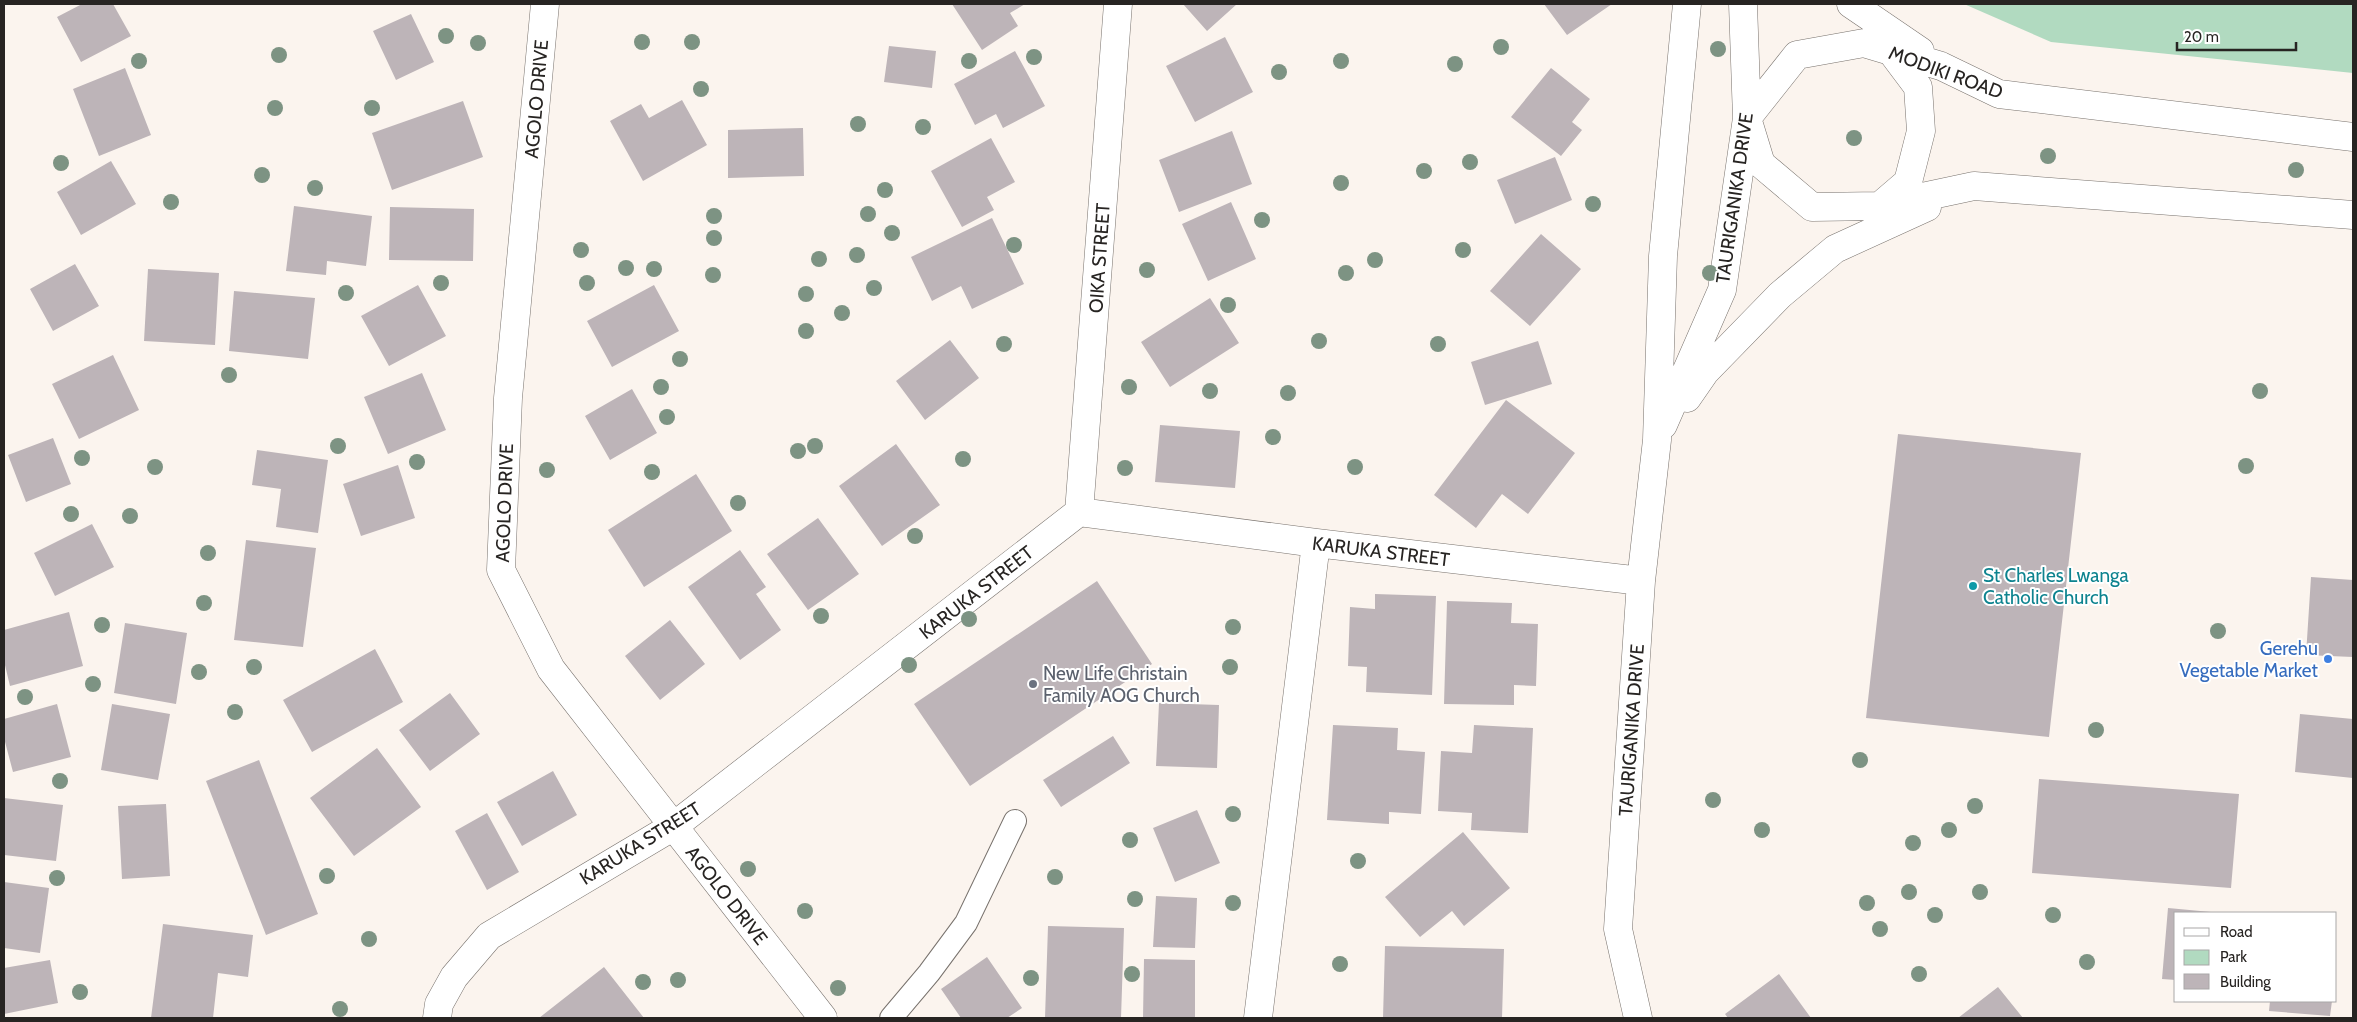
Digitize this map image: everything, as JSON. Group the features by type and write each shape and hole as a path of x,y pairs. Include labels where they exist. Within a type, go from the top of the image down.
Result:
{"street":[{"name":"AGOLO DRIVE","path":"545,4 508,398 501,570 551,669 823,1018"},
{"name":"OIKA STREET","path":"1079,512 1118,4"},
{"name":"TAURIGANIKA DRIVE","path":"1638,1018 1618,929 1641,581 1657,440 1664,256 1687,4"},
{"name":"TAURIGANIKA DRIVE","path":"1657,440 1722,290 1748,118 1743,4"},
{"path":"1851,4 1941,66"},
{"name":"MODIKI ROAD","path":"1748,118 1797,56 1864,43 1941,66 1999,94 2353,137"},
{"path":"1880,206 1908,182 1921,131 1918,87 1890,51"},
{"path":"1748,118 1761,164 1812,207 1880,206 1974,186 2353,214"},
{"path":"1657,440 1705,372 1780,295 1835,249 1974,186"},
{"name":"KARUKA STREET","path":"437,1018 439,1004 454,977 489,936 674,826 1079,512 1316,543 1641,581"},
{"path":"1258,1018 1316,543"}],"lane":[{"path":"891,1018 929,973 966,923 1015,820"}],"green space":[{"path":"1964,4 2353,4 2353,73 2051,42"}],"building":[{"path":"82,4 113,4 131,36 81,62 57,17"},
{"path":"952,4 1025,4 1010,13 1018,26 982,50"},
{"path":"1183,4 1237,4 1207,31"},
{"path":"1544,4 1612,4 1567,35"},
{"path":"411,14 434,62 396,80 373,31"},
{"path":"1225,37 1253,92 1195,122 1166,66"},
{"path":"889,46 936,51 932,88 884,82"},
{"path":"1015,51 1045,106 1003,128 996,114 975,125 954,84"},
{"path":"125,68 151,135 99,156 73,89"},
{"path":"1551,68 1590,99 1572,122 1582,130 1561,156 1511,117"},
{"path":"682,100 707,145 643,181 610,121 641,104 649,118"},
{"path":"463,101 483,157 392,190 372,133"},
{"path":"803,128 804,176 728,178 728,130"},
{"path":"1232,131 1252,184 1179,212 1159,160"},
{"path":"991,138 1015,182 987,197 994,210 962,227 931,171"},
{"path":"1555,157 1572,200 1515,224 1497,180"},
{"path":"111,161 136,204 81,235 57,192"},
{"path":"1231,202 1256,259 1208,281 1182,224"},
{"path":"294,206 372,216 366,266 327,261 326,275 286,271"},
{"path":"390,207 474,209 473,261 389,260"},
{"path":"992,218 1024,284 972,309 961,286 932,301 911,257"},
{"path":"1541,234 1581,269 1530,326 1490,291"},
{"path":"75,264 99,306 53,331 30,289"},
{"path":"148,269 219,273 215,345 144,341"},
{"path":"418,285 446,336 389,366 361,316"},
{"path":"654,285 679,331 612,367 587,321"},
{"path":"234,291 315,298 308,359 229,351"},
{"path":"1210,298 1239,343 1170,387 1141,342"},
{"path":"950,340 979,378 925,420 896,381"},
{"path":"1538,341 1552,384 1485,405 1471,362"},
{"path":"113,355 139,410 79,439 52,384"},
{"path":"422,373 446,430 388,454 364,397"},
{"path":"632,389 657,433 610,460 585,416"},
{"path":"1506,400 1575,453 1528,514 1502,494 1476,528 1434,495"},
{"path":"1160,425 1240,431 1235,488 1155,482"},
{"name":"St Charles Lwanga Catholic Church","path":"1898,434 2081,453 2049,737 1866,718"},
{"path":"53,438 71,484 26,502 8,455"},
{"path":"896,444 940,505 882,546 839,486"},
{"path":"257,450 328,460 318,533 276,527 281,489 252,485"},
{"path":"398,465 415,518 361,536 343,484"},
{"path":"696,474 732,531 644,587 608,530"},
{"path":"818,518 859,574 808,610 767,554"},
{"path":"92,524 114,567 55,596 34,553"},
{"path":"246,540 316,548 303,647 234,640"},
{"path":"740,550 766,587 756,594 781,630 740,660 688,587"},
{"path":"2311,577 2353,580 2353,657 2306,655"},
{"name":"New Life Christain Family AOG Church","path":"1097,581 1152,664 970,786 914,704"},
{"path":"1375,594 1436,596 1432,695 1366,692 1367,667 1348,666 1350,607 1375,609"},
{"path":"1447,601 1512,603 1511,623 1538,624 1536,686 1514,685 1514,705 1444,704"},
{"path":"69,612 83,666 10,686 4,661 4,630"},
{"path":"670,620 705,664 660,700 625,656"},
{"path":"125,623 187,633 176,704 114,693"},
{"path":"375,649 403,702 312,752 283,700"},
{"path":"450,693 480,734 430,771 399,730"},
{"path":"1159,703 1219,705 1217,768 1156,766"},
{"path":"57,704 71,757 13,772 4,738 4,719"},
{"path":"112,704 170,714 158,780 101,770"},
{"path":"2300,714 2353,719 2353,778 2295,772"},
{"path":"1333,725 1398,728 1397,750 1425,752 1421,814 1389,812 1389,824 1327,820"},
{"path":"1474,725 1533,728 1528,833 1471,830 1472,813 1438,811 1441,751 1472,753"},
{"path":"1113,736 1130,763 1061,807 1043,780"},
{"path":"377,748 421,807 354,856 310,798"},
{"path":"259,760 318,914 266,935 206,781"},
{"path":"553,771 577,815 522,846 497,802"},
{"path":"2039,779 2239,794 2231,888 2032,873"},
{"path":"4,798 63,805 56,861 4,855"},
{"path":"166,804 170,876 122,879 118,806"},
{"path":"1197,810 1220,863 1175,882 1153,828"},
{"path":"487,813 519,872 487,890 455,831"},
{"path":"1463,832 1510,888 1464,926 1452,911 1420,937 1385,897"},
{"path":"4,882 49,888 40,953 4,948"},
{"path":"1156,896 1197,898 1195,948 1153,947"},
{"path":"2168,908 2211,912 2174,912 2174,980 2162,979"},
{"path":"163,924 253,935 248,977 218,973 213,1018 151,1018"},
{"path":"1048,926 1124,928 1121,1018 1045,1018"},
{"path":"1385,946 1504,949 1502,1018 1383,1018"},
{"path":"987,957 1022,1008 1007,1018 961,1018 941,989"},
{"path":"1144,959 1195,960 1195,1018 1143,1018"},
{"path":"50,960 58,1003 4,1014 4,968"},
{"path":"604,967 644,1018 539,1018"},
{"path":"1779,974 1811,1018 1728,1018 1725,1014"},
{"path":"1998,987 2023,1018 1958,1018"},
{"path":"2270,1002 2332,1002 2330,1016 2269,1011"}],"place":[{"name":"St Charles Lwanga Catholic Church","path":"1973,586"},
{"name":"Gerehu Vegetable Market","path":"2328,659"},
{"name":"New Life Christain Family AOG Church","path":"1033,684"}]}
